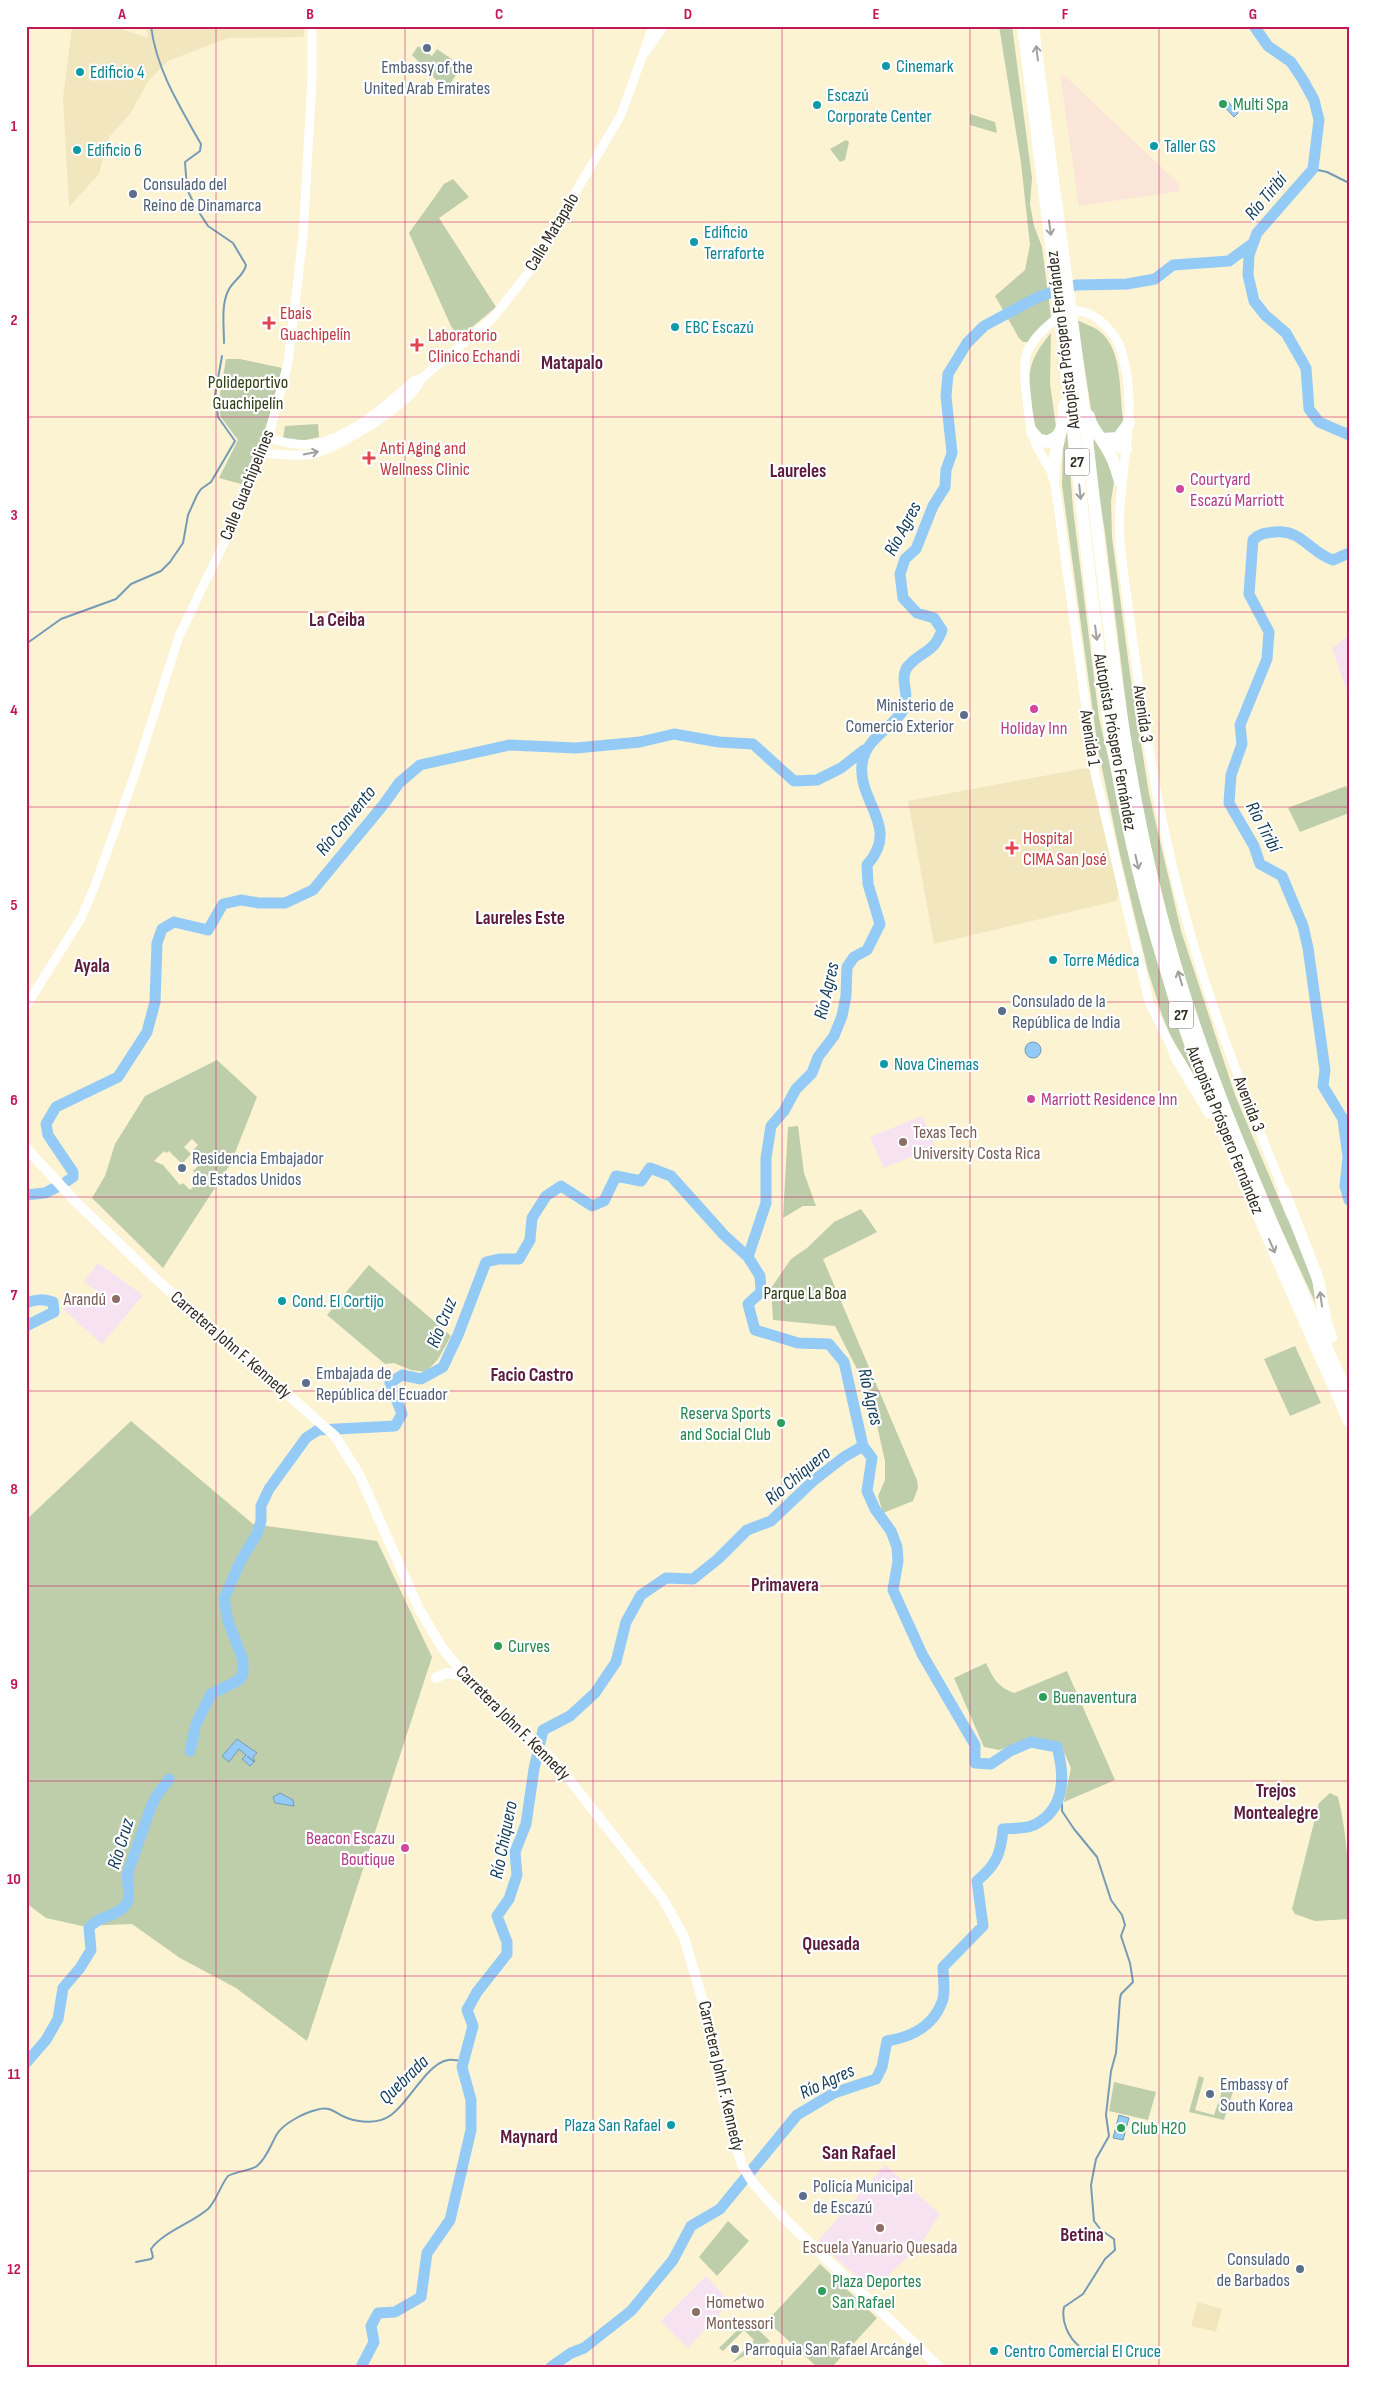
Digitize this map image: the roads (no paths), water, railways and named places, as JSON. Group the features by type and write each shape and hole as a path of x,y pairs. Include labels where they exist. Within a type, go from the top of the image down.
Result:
{"highway":[{"name":"Autopista Próspero Fernández","path":"1023,26 1058,252"},
{"name":"Autopista Próspero Fernández","path":"1033,26 1068,342 1098,649 1125,809 1149,913 1172,988 1225,1137 1349,1421"},
{"name":"Autopista Próspero Fernández","path":"1068,342 1077,354 1111,646 1136,807 1160,910 1183,987 1223,1103 1348,1397"},
{"path":"1054,477 1054,456 1065,416 1062,382 1068,342"},
{"path":"1077,354 1091,426 1102,440 1116,466 1120,481"},
{"path":"1102,440 1118,438 1130,423"},
{"path":"1032,432 1042,442 1052,441 1060,435"},
{"path":"1102,440 1126,449"},
{"path":"1176,1057 1225,1137"},
{"path":"1284,1192 1318,1279 1326,1324 1348,1397"}],"main road":[{"name":"Carretera John F. Kennedy","path":"26,1148 77,1203 149,1273 216,1334 335,1436 359,1474 422,1616 463,1676 490,1704 551,1758 662,1899 684,1937 707,2016 728,2121 742,2165 750,2178 776,2210 940,2367"},
{"path":"436,1678 452,1673 463,1676"}],"street":[{"name":"Calle Guachipelines","path":"26,1006 80,918 96,883 178,636 235,520 268,438 288,363 303,236 312,80 312,26"},
{"name":"Calle Matapalo","path":"268,438 293,444 314,444 335,436 370,416 415,380 421,379 493,318 528,273 621,115 643,55 646,40 653,26"},
{"name":"Calle Matapalo","path":"643,55 664,26"},
{"name":"Avenida 3","path":"1025,355 1041,332 1062,315 1077,311 1101,322 1114,335 1121,350 1127,380 1130,423 1118,505 1120,547 1147,748 1160,812 1185,915 1200,965 1248,1104 1284,1192"},
{"name":"Avenida 1","path":"1025,355 1028,413 1032,432 1036,444 1054,477 1095,773 1149,1002 1176,1057"},
{"name":"Calle Matapalo","path":"263,453 288,456 312,454 337,445 374,423 400,403 419,386 421,379"}],"water":[{"path":"1226,99 1238,113 1234,117 1221,103"},
{"path":"1033,1042 1041,1050 1033,1058 1025,1050"},
{"path":"237,1739 257,1753 253,1757 255,1762 247,1756 254,1762 250,1766 242,1759 246,1755 239,1749 229,1762 222,1756"},
{"path":"280,1793 293,1800 294,1806 275,1803 273,1797"},
{"name":"Club H2O","path":"1119,2115 1129,2118 1123,2140 1113,2138"}],"waterway":[{"path":"151,26 163,72 177,102 201,144 200,151 185,162 187,189 208,226 233,243 246,265 243,272 230,287 224,303 224,343"},
{"name":"Río Tiribí","path":"1254,26 1268,46 1291,62 1314,100 1319,120 1313,169 1257,233 1249,255 1248,275 1254,301 1265,315 1286,333 1306,368 1309,409 1319,422 1349,435"},
{"path":"1313,169 1327,172 1349,183"},
{"name":"Río Agres","path":"551,2367 571,2353 584,2348 631,2311 673,2260 691,2226 720,2209 797,2115 834,2093 876,2079 882,2067 887,2041 913,2033 933,2018 943,1998 943,1967 983,1926 977,1881 993,1864 999,1852 1003,1829 1023,1828 1034,1825 1045,1818 1057,1801 1062,1780 1057,1747 1031,1742 1010,1751 991,1764 975,1763 975,1745 922,1654 893,1590 898,1561 897,1547 891,1531 875,1509 867,1491 872,1458 863,1446 844,1362 829,1344 798,1343 755,1330 748,1304 761,1292 760,1276 748,1257 766,1203 766,1158 771,1126 784,1111 796,1089 812,1073 818,1057 834,1036 842,1016 846,996 847,967 854,957 867,950 880,924 868,884 867,865 876,851 880,839 879,827 862,779 862,765 870,744 900,715 905,707 904,676 906,669 914,660 932,647 942,630 934,618 917,613 903,598 900,574 905,559 916,549 933,506 945,487 946,470 952,453 946,396 948,374 967,343 984,326 1036,298 1076,285 1127,284 1155,279 1173,265 1229,261 1252,244"},
{"path":"26,644 61,619 116,599 131,584 161,571 170,562 183,543 188,515 197,495 201,489 211,482 235,441 218,417 215,395 222,356"},
{"name":"Río Tiribí","path":"1349,553 1333,560 1325,557 1299,538 1284,532 1263,534 1253,540 1249,594 1269,632 1267,659 1240,725 1242,744 1231,775 1229,803 1254,846 1260,864 1282,876 1303,926 1308,948 1325,1070 1323,1086 1343,1119 1348,1157 1345,1186 1349,1200"},
{"name":"Río Convento","path":"67,1181 73,1177 73,1172 48,1135 46,1124 56,1107 118,1077 147,1032 155,1002 157,943 162,929 174,922 208,930 223,904 241,900 259,903 285,903 313,890 399,783 420,765 509,745 576,748 640,742 674,734 719,742 753,744 794,781 817,780 841,768 864,750"},
{"name":"Río Cruz","path":"190,1751 196,1724 211,1694 239,1680 243,1674 243,1660 228,1621 224,1599 240,1562 257,1534 261,1521 261,1506 269,1489 306,1438 318,1430 395,1426 402,1414 390,1383 402,1375 421,1379 443,1367 458,1335 486,1262 499,1259 519,1259 530,1240 532,1218 546,1196 561,1186 592,1206 604,1201 616,1176 641,1181 650,1168 671,1176 724,1235 748,1257"},
{"name":"Río Convento","path":"26,1195 45,1193 57,1187"},
{"name":"Río Convento","path":"26,1303 40,1300 53,1302 54,1312 26,1326"},
{"name":"Río Chiquero","path":"361,2367 374,2342 371,2326 378,2313 395,2312 421,2297 427,2253 450,2220 471,2130 471,2100 462,2067 473,2026 467,2010 477,1992 507,1954 507,1942 497,1916 509,1899 517,1875 515,1852 526,1824 534,1769 543,1730 570,1716 595,1693 616,1662 626,1622 641,1595 666,1578 693,1579 718,1559 747,1530 771,1521 813,1481 844,1457 863,1446"},
{"name":"Río Cruz","path":"26,2063 46,2040 58,2019 63,1988 80,1968 91,1950 89,1928 98,1921 119,1911 127,1903 129,1895 128,1872 151,1807 169,1779"},
{"path":"1062,1789 1062,1811 1097,1857 1111,1900 1122,1915 1125,1925 1121,1936 1130,1963 1133,1982 1121,1994 1116,2053 1111,2071 1106,2115 1109,2136 1096,2159 1091,2185 1094,2221 1101,2230 1114,2239 1115,2250 1105,2259 1083,2294 1064,2307 1066,2328 1079,2346"},
{"name":"Quebrada","path":"136,2262 151,2259 153,2257 151,2249 156,2243 208,2209 228,2176 257,2166 266,2155 280,2130 295,2119 311,2111 326,2109 358,2121 370,2122 381,2120 398,2109 425,2076 440,2063 450,2060 463,2061"}],"place":[{"name":"Embassy of the United Arab Emirates","path":"427,48"},
{"name":"Cinemark","path":"886,66"},
{"name":"Edificio 4","path":"80,72"},
{"name":"Multi Spa","path":"1223,104"},
{"name":"Escazú Corporate Center","path":"817,105"},
{"name":"Taller GS","path":"1154,146"},
{"name":"Edificio 6","path":"77,150"},
{"name":"Consulado del Reino de Dinamarca","path":"133,194"},
{"name":"Edificio Terraforte","path":"694,242"},
{"name":"Ebais Guachipelín","path":"269,323"},
{"name":"EBC Escazú","path":"675,327"},
{"name":"Laboratorio Clinico Echandi","path":"417,345"},
{"name":"Anti Aging and Wellness Clinic","path":"369,458"},
{"name":"Courtyard Escazú Marriott","path":"1180,489"},
{"name":"Holiday Inn","path":"1034,709"},
{"name":"Ministerio de Comercio Exterior","path":"964,715"},
{"name":"Hospital CIMA San José","path":"1012,848"},
{"name":"Torre Médica","path":"1053,960"},
{"name":"Consulado de la República de India","path":"1002,1011"},
{"name":"Nova Cinemas","path":"884,1064"},
{"name":"Marriott Residence Inn","path":"1031,1099"},
{"name":"Texas Tech University Costa Rica","path":"903,1142"},
{"name":"Residencia Embajador de Estados Unidos","path":"182,1168"},
{"name":"Arandú","path":"116,1299"},
{"name":"Cond. El Cortijo","path":"282,1301"},
{"name":"Embajada de República del Ecuador","path":"306,1383"},
{"name":"Reserva Sports and Social Club","path":"781,1423"},
{"name":"Curves","path":"498,1646"},
{"name":"Buenaventura","path":"1043,1697"},
{"name":"Beacon Escazu Boutique","path":"405,1848"},
{"name":"Embassy of South Korea","path":"1210,2094"},
{"name":"Plaza San Rafael","path":"671,2125"},
{"name":"Club H2O","path":"1121,2128"},
{"name":"Policía Municipal de Escazú","path":"803,2196"},
{"name":"Escuela Yanuario Quesada","path":"880,2228"},
{"name":"Consulado de Barbados","path":"1300,2269"},
{"name":"Plaza Deportes San Rafael","path":"822,2291"},
{"name":"Hometwo Montessori","path":"696,2312"},
{"name":"Parroquia San Rafael Arcángel","path":"735,2349"},
{"name":"Centro Comercial El Cruce","path":"994,2351"}],"district":[{"name":"Matapalo","path":"572,363"},
{"name":"Laureles","path":"798,471"},
{"name":"La Ceiba","path":"337,620"},
{"name":"Laureles Este","path":"520,918"},
{"name":"Ayala","path":"92,966"},
{"name":"Facio Castro","path":"532,1375"},
{"name":"Primavera","path":"785,1585"},
{"name":"Trejos Montealegre","path":"1276,1802"},
{"name":"Quesada","path":"831,1944"},
{"name":"Maynard","path":"529,2137"},
{"name":"San Rafael","path":"859,2153"},
{"name":"Betina","path":"1082,2235"}],"park label":[{"name":"Polideportivo Guachipelín","path":"248,392"},
{"name":"Parque La Boa","path":"805,1293"}]}
